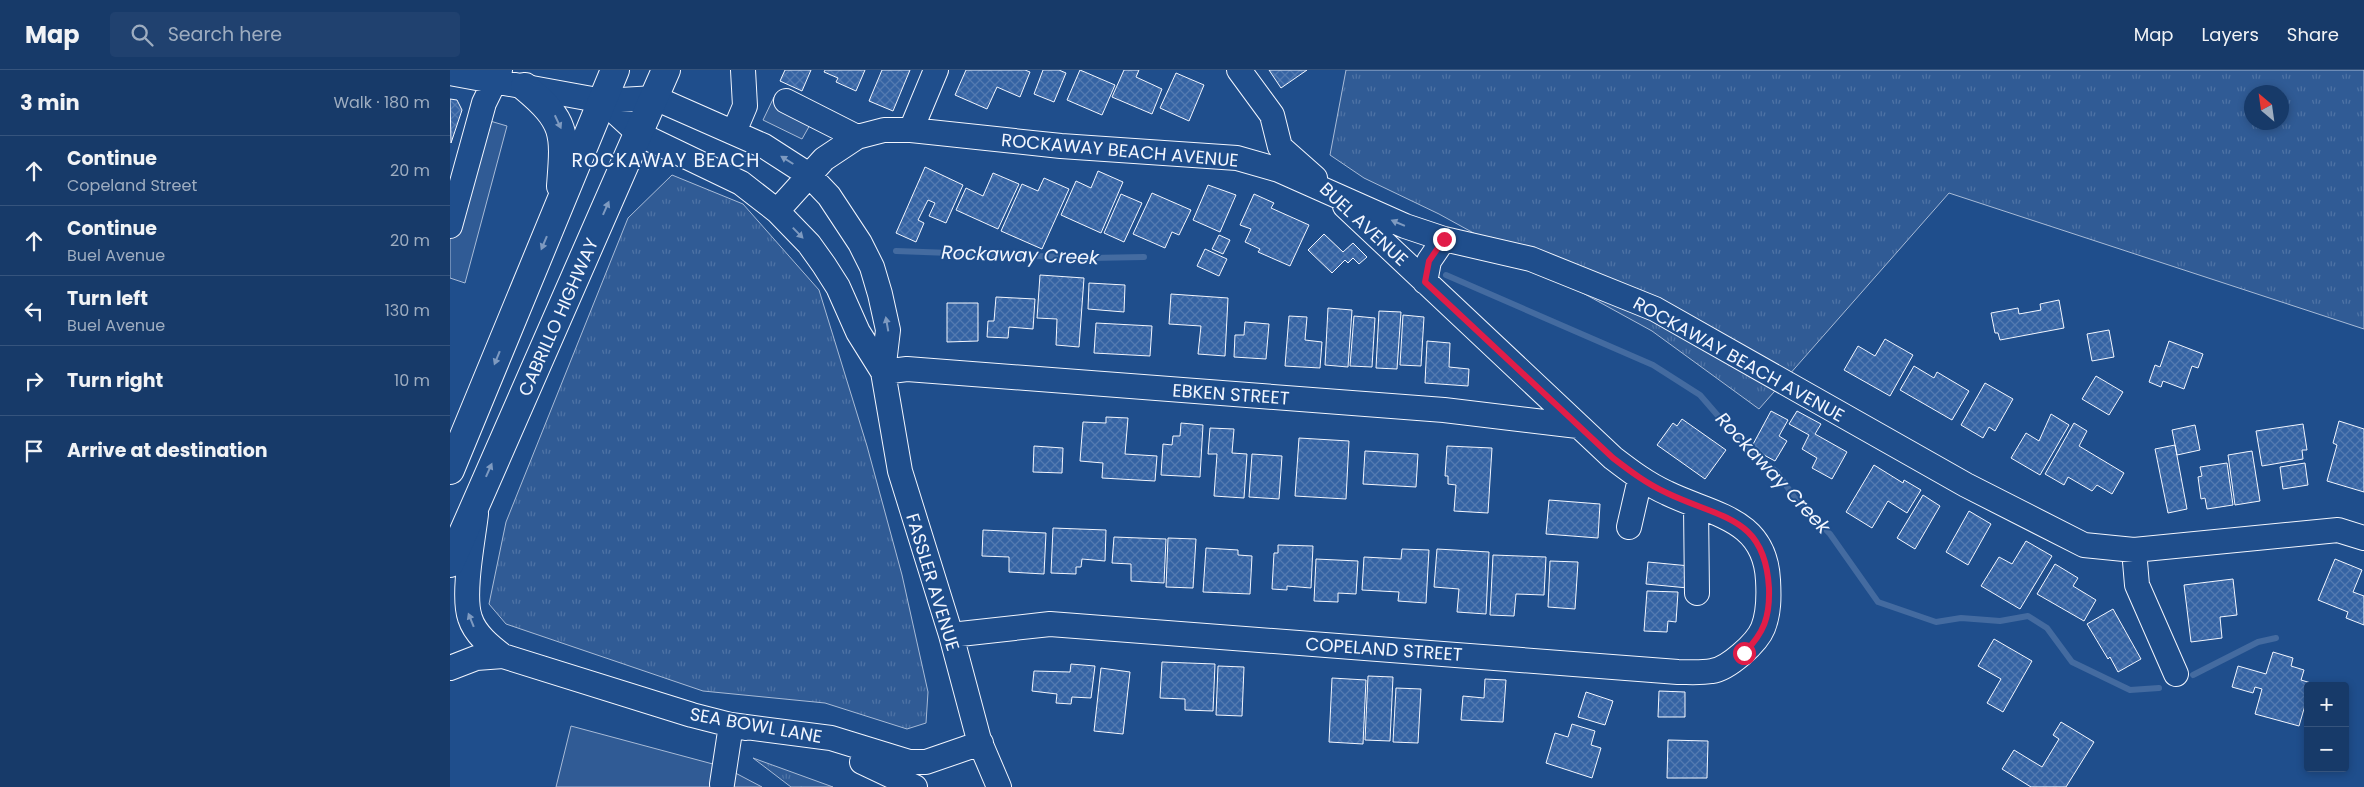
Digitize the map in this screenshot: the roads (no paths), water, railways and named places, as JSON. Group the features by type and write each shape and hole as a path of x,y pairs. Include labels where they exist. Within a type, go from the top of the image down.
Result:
{"highway":[{"path":"450,470 615,70"},
{"name":"CABRILLO HIGHWAY","path":"450,563 479,494 556,325 666,70"},
{"path":"526,87 549,108 561,127 563,157 560,205"}],"street":[{"path":"734,132 745,106 743,70"},
{"path":"911,130 936,70"},
{"name":"BUEL AVENUE","path":"1239,70 1272,114 1280,147 1613,458 1640,479 1696,506 1726,517 1744,527 1759,545 1768,567 1769,592"},
{"path":"450,73 498,75 526,87 603,101"},
{"path":"450,226 484,104 498,75"},
{"name":"FASSLER AVENUE","path":"603,101 655,98 764,146 809,175 846,220 872,267 888,330 883,372 900,472 951,635 981,743 1000,787"},
{"name":"FASSLER AVENUE","path":"603,101 639,134 740,183 777,211 809,244 824,265 838,287 858,332 883,372"},
{"path":"786,101 858,137"},
{"name":"ROCKAWAY BEACH AVENUE","path":"777,211 824,159 858,137 884,130 911,130 1061,146 1237,158 1279,170 1405,226 1444,239 1531,259 1655,309 1966,485 2084,545 2134,550 2338,530 2364,538"},
{"path":"1425,282 1429,261 1444,239"},
{"name":"EBKEN STREET","path":"883,372 907,369 1444,410 1578,426"},
{"path":"1629,527 1640,479"},
{"name":"SEA BOWL LANE","path":"479,494 468,594 468,612 479,634 503,656"},
{"path":"1696,506 1697,593"},
{"path":"2134,550 2137,585 2176,674"},
{"name":"COPELAND STREET","path":"951,635 1050,624 1678,672 1714,671 1744,653 1759,638 1767,617 1769,592"},
{"name":"SEA BOWL LANE","path":"450,668 476,658 503,656 684,713 731,724 831,738 895,759 918,763 934,760 981,743"},
{"path":"722,784 731,724 840,754 876,767 915,787"}],"waterway":[{"name":"Rockaway Creek","path":"896,251 1091,258 1144,257"},
{"name":"Rockaway Creek","path":"1446,275 1653,365 1700,395 1745,447 1777,472 1794,497 1830,534 1878,602 1936,622 1961,618 2000,621 2028,616 2047,628 2072,662 2130,690 2159,688"},
{"name":"Rockaway Creek","path":"2193,675 2258,642 2276,638"}],"district":[{"name":"ROCKAWAY BEACH","path":"666,160"}]}
